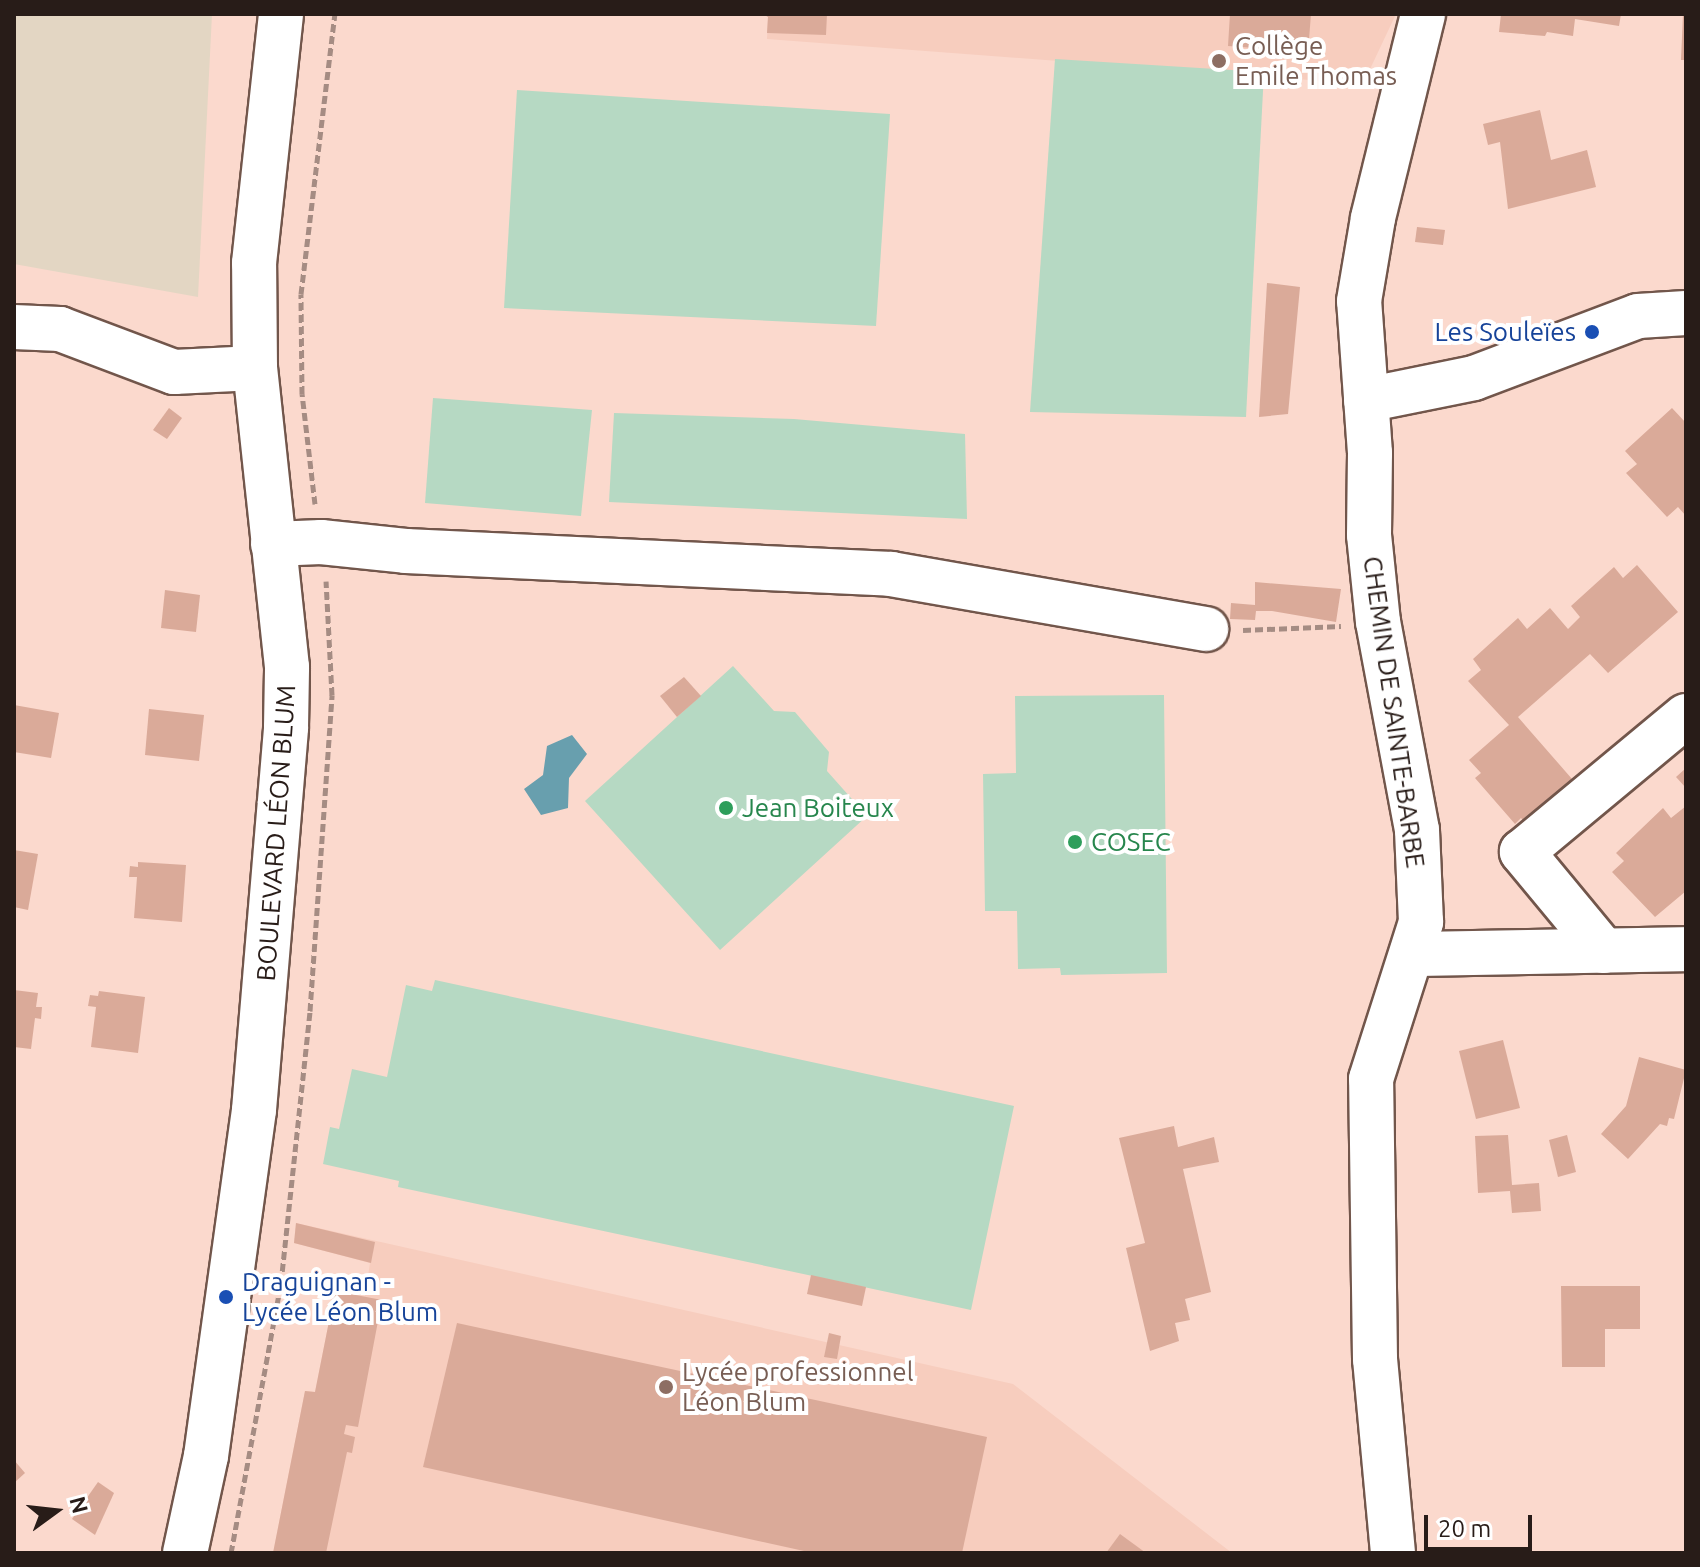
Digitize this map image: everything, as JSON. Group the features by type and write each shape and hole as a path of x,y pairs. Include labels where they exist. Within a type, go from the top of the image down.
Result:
{"street":[{"name":"BOULEVARD LÉON BLUM","path":"185,1553 206,1456 254,1110 276,867 287,667 255,368 254,263 281,14"},
{"name":"CHEMIN DE SAINTE-BARBE","path":"1393,1553 1375,1359 1371,1079 1421,922 1417,830 1378,622 1369,535 1366,400 1359,301 1373,218 1423,14"},
{"path":"1366,400 1474,378 1638,316 1686,313"},
{"path":"14,327 60,329 174,372 255,368"},
{"path":"273,544 321,542 406,551 891,574 1206,629"},
{"path":"1604,951 1522,852 1686,716"},
{"path":"1412,954 1686,949"}],"path":[{"path":"317,511 302,394 301,294 335,14"},
{"path":"1206,629 1278,632 1378,622"}],"shaded area":[{"path":"14,14 212,14 198,297 14,264"},
{"name":"Collège Emile Thomas","path":"768,14 1396,14 1363,84 767,39"},
{"name":"Lycée professionnel Léon Blum","path":"296,1223 1013,1384 1232,1553 273,1553 305,1391 315,1392 335,1291 365,1296 370,1263 294,1243"}],"green space":[{"path":"1055,59 1264,72 1246,417 1030,412"},
{"path":"517,90 890,114 876,326 504,308"},
{"path":"433,398 592,410 581,516 425,503"},
{"path":"614,413 794,419 965,434 967,519 609,502"},
{"name":"Jean Boiteux","path":"733,666 774,711 795,712 829,752 827,771 867,816 720,950 585,801"},
{"name":"COSEC","path":"1164,695 1167,973 1061,975 1060,968 1018,969 1017,911 985,911 983,774 1016,773 1015,696"},
{"path":"435,980 1014,1106 971,1310 398,1187 399,1181 323,1164 330,1127 339,1129 352,1069 387,1077 406,985 432,991"}],"water":[{"path":"572,735 587,754 569,778 568,808 541,815 524,789 543,775 547,746"}],"building":[{"path":"763,14 827,14 826,35 767,33 768,17"},
{"path":"1230,14 1311,14 1308,52 1228,46"},
{"path":"1501,14 1621,14 1619,26 1575,19 1573,36 1547,32 1545,36 1499,32"},
{"path":"1683,14 1686,14 1686,60 1681,60"},
{"path":"1540,110 1551,160 1587,150 1596,187 1508,209 1500,142 1488,145 1483,124"},
{"path":"1417,227 1445,230 1443,245 1415,242"},
{"path":"1267,283 1300,287 1288,414 1259,417"},
{"path":"169,408 182,418 167,439 153,430"},
{"path":"1672,408 1686,423 1686,516 1678,507 1667,517 1626,473 1637,464 1625,451"},
{"path":"1637,565 1678,612 1608,673 1590,654 1518,717 1579,787 1531,830 1521,818 1515,824 1475,778 1481,773 1469,760 1509,725 1468,681 1481,670 1473,659 1518,618 1527,629 1550,608 1568,629 1580,617 1571,606 1614,567 1623,578"},
{"path":"1255,582 1341,589 1336,622 1272,611 1256,611 1255,620 1230,619 1231,603 1255,605"},
{"path":"165,590 200,595 196,632 161,628"},
{"path":"684,677 701,696 677,717 660,696"},
{"path":"14,705 59,713 51,758 14,752"},
{"path":"149,709 204,715 199,761 145,755"},
{"path":"1686,768 1686,788 1676,777"},
{"path":"1686,806 1686,891 1655,917 1612,872 1624,861 1616,853 1663,808 1671,818"},
{"path":"14,850 38,854 28,910 14,907"},
{"path":"138,862 186,865 182,922 134,918 137,877 129,877 130,866 138,867"},
{"path":"14,990 38,993 36,1007 42,1007 41,1019 35,1018 31,1049 14,1047"},
{"path":"99,991 145,997 138,1053 91,1047 96,1007 88,1006 90,995 98,996"},
{"path":"1503,1040 1520,1108 1476,1119 1459,1051"},
{"path":"1639,1057 1686,1070 1674,1119 1669,1118 1667,1126 1660,1124 1628,1159 1601,1134 1626,1106"},
{"path":"1174,1126 1178,1147 1214,1137 1219,1162 1183,1169 1211,1292 1185,1299 1190,1320 1175,1323 1179,1341 1150,1351 1126,1248 1145,1243 1119,1138"},
{"path":"1508,1135 1512,1185 1539,1183 1541,1211 1512,1213 1510,1191 1478,1193 1475,1136"},
{"path":"1567,1135 1576,1172 1558,1177 1549,1140"},
{"path":"296,1223 375,1242 371,1263 294,1243"},
{"path":"811,1275 866,1287 862,1306 807,1294"},
{"path":"1561,1286 1640,1286 1640,1329 1605,1329 1605,1367 1562,1367"},
{"path":"335,1291 382,1300 358,1427 346,1425 344,1434 355,1437 352,1453 347,1452 326,1553 273,1553 305,1391 315,1392"},
{"path":"457,1323 987,1437 962,1553 813,1553 423,1467"},
{"path":"829,1333 841,1336 837,1359 824,1357"},
{"path":"14,1460 25,1473 14,1483"},
{"path":"98,1482 114,1493 95,1535 72,1519"},
{"path":"1120,1534 1146,1553 1106,1553"}],"place":[{"name":"Collège Emile Thomas","path":"1219,61"},
{"name":"Les Souleïes","path":"1592,332"},
{"name":"Jean Boiteux","path":"726,808"},
{"name":"COSEC","path":"1075,842"},
{"name":"Draguignan - Lycée Léon Blum","path":"226,1297"},
{"name":"Lycée professionnel Léon Blum","path":"666,1387"}]}
